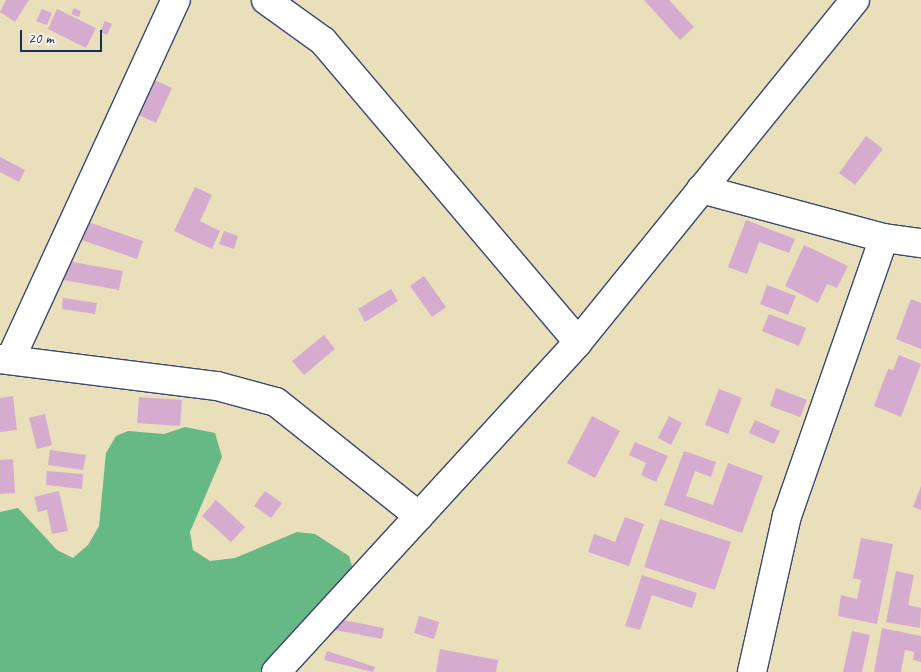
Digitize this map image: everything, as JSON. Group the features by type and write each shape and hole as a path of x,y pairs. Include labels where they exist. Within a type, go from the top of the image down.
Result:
{"street":[{"path":"176,0 5,358 216,386 276,402 419,516"},
{"path":"266,0 323,41 578,342"},
{"path":"276,672 578,342 855,0"},
{"path":"701,189 884,238 921,243"},
{"path":"752,672 788,516 884,238"}],"green space":[{"path":"185,427 215,433 222,457 190,532 193,550 210,561 235,558 297,532 315,534 349,556 357,583 276,672 0,672 0,512 18,508 57,550 73,558 88,545 99,526 106,453 116,436 128,431 164,434"}],"building":[{"path":"6,0 29,0 15,22 0,12"},
{"path":"644,0 669,0 694,27 680,40"},
{"path":"74,8 81,11 79,17 71,14"},
{"path":"42,9 52,13 47,25 36,21"},
{"path":"57,9 96,28 86,48 48,29"},
{"path":"105,21 112,24 107,35 100,32"},
{"path":"146,76 172,88 156,123 130,111"},
{"path":"866,136 883,149 855,185 839,173"},
{"path":"0,157 25,170 19,182 0,172"},
{"path":"195,187 212,195 200,221 220,231 212,249 174,231"},
{"path":"746,220 795,239 789,253 759,242 747,274 728,267"},
{"path":"85,221 143,241 137,259 79,239"},
{"path":"224,231 238,236 234,249 219,244"},
{"path":"804,245 848,266 837,288 827,284 818,303 785,286"},
{"path":"62,260 123,271 119,290 58,279"},
{"path":"424,276 446,307 432,317 410,286"},
{"path":"767,285 796,296 788,315 760,304"},
{"path":"391,289 398,301 365,322 358,309"},
{"path":"63,298 97,303 95,314 62,309"},
{"path":"911,299 921,303 921,349 896,339"},
{"path":"769,314 806,328 799,346 762,331"},
{"path":"324,335 335,349 304,375 292,361"},
{"path":"899,355 921,364 901,417 874,406 888,369 893,370"},
{"path":"776,388 807,400 800,417 770,406"},
{"path":"719,389 742,398 728,434 705,425"},
{"path":"13,396 17,430 0,432 0,398"},
{"path":"139,397 182,400 180,426 137,423"},
{"path":"45,414 52,445 37,449 29,418"},
{"path":"592,416 620,431 595,478 567,463"},
{"path":"669,416 682,423 671,445 658,438"},
{"path":"755,420 780,431 774,444 749,433"},
{"path":"635,442 668,456 656,482 641,475 646,463 629,455"},
{"path":"50,450 86,455 83,470 48,465"},
{"path":"684,451 716,462 711,477 695,471 686,496 713,505 728,463 763,476 742,533 664,505"},
{"path":"13,459 15,493 0,494 0,460"},
{"path":"47,471 83,474 82,489 46,485"},
{"path":"921,486 921,510 913,507"},
{"path":"59,491 68,531 52,534 47,510 38,512 34,497"},
{"path":"265,491 282,503 271,518 254,506"},
{"path":"216,500 245,527 231,542 202,516"},
{"path":"625,517 644,524 629,566 588,552 594,534 615,542"},
{"path":"660,519 731,542 715,590 644,567"},
{"path":"861,538 893,544 877,624 838,616 841,595 857,599 861,580 853,578"},
{"path":"896,571 914,575 908,605 921,608 920,628 886,622"},
{"path":"642,575 697,593 692,608 652,595 640,630 625,626"},
{"path":"419,616 439,622 434,639 414,633"},
{"path":"337,619 384,628 382,639 335,630"},
{"path":"882,628 921,636 921,662 913,660 914,652 905,650 901,672 874,672"},
{"path":"852,631 870,635 862,672 843,672"},
{"path":"440,649 498,660 496,672 436,672"},
{"path":"327,651 375,667 373,672 324,660"}]}
